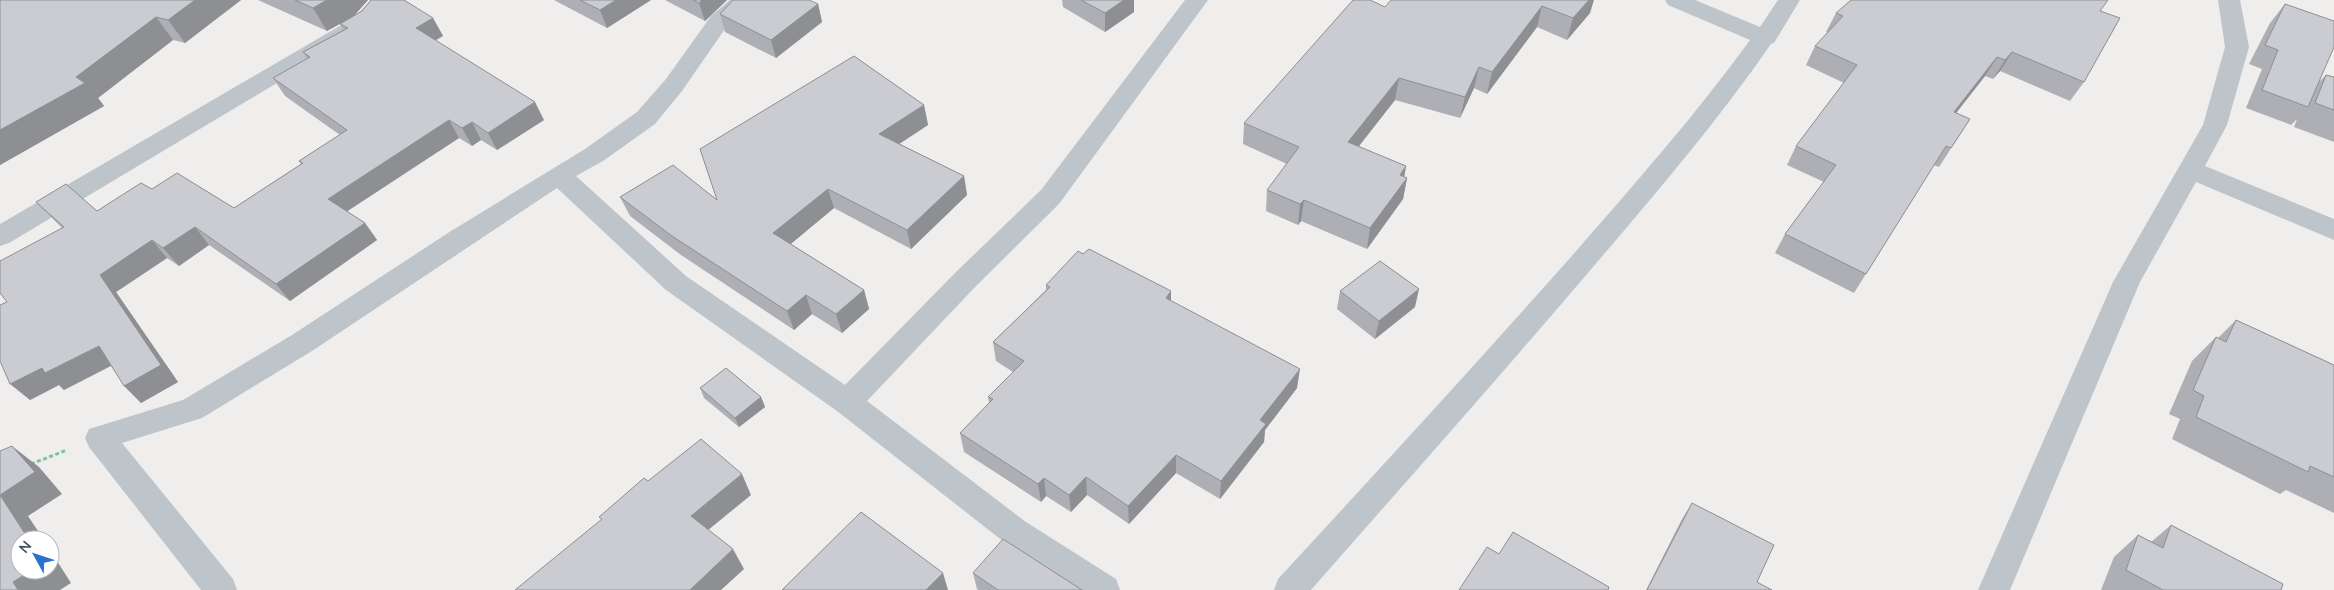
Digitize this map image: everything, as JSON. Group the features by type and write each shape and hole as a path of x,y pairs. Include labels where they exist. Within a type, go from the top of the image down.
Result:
{"street":[{"path":"0,236 363,22 383,0"},
{"path":"222,590 100,438 192,409 302,343 559,175 594,155 646,118 674,86 719,21 743,0"},
{"path":"847,402 966,279 1050,197 1197,0"},
{"path":"1676,0 1766,38"},
{"path":"1290,590 1502,354 1700,125 1766,38 1789,0"},
{"path":"1994,590 2127,282 2214,125 2238,46 2229,0"},
{"path":"2189,169 2334,230"},
{"path":"559,175 676,283 847,402 1015,532 1104,590"}],"path":[{"path":"27,465 100,438"}],"building":[{"path":"0,0 195,0 168,20 156,17 76,77 85,83 0,130"},
{"path":"295,0 327,0 313,8"},
{"path":"371,0 404,0 433,18 416,28 535,102 488,133 472,122 462,128 449,120 328,199 365,223 276,284 195,227 163,248 152,240 100,275 161,365 124,386 99,346 45,373 42,368 10,384 0,361 0,305 7,302 0,293 0,261 64,227 36,202 66,184 97,211 141,183 152,189 177,173 234,208 303,163 299,161 347,130 273,78 310,57 303,52 348,28 340,24 362,11"},
{"path":"580,0 616,0 600,10"},
{"path":"733,0 809,0 818,4 771,40 720,14"},
{"path":"1081,0 1124,0 1105,13"},
{"path":"1353,0 1370,0 1385,7 1391,0 1589,0 1573,18 1542,6 1492,72 1479,67 1465,97 1399,78 1348,142 1406,166 1400,175 1407,178 1370,228 1304,200 1300,204 1267,190 1299,147 1244,123"},
{"path":"1851,0 2108,0 2100,11 2120,18 2084,82 2012,52 2005,60 1997,57 1954,112 1970,119 1951,148 1946,146 1866,274 1785,234 1836,165 1796,146 1857,65 1815,46 1843,16 1836,13"},
{"path":"2285,4 2334,21 2334,47 2308,107 2262,90 2278,50 2265,45"},
{"path":"854,56 924,105 879,134 964,176 907,230 828,189 773,233 864,290 836,314 806,295 787,311 672,236 620,197 673,165 717,200 700,149"},
{"path":"2326,75 2334,77 2334,110 2315,103"},
{"path":"1089,249 1171,291 1166,298 1300,369 1260,420 1266,424 1221,481 1176,455 1128,506 1086,477 1069,495 1044,478 1038,484 960,433 993,399 988,397 1024,361 993,342 1050,287 1046,285 1078,251 1083,254"},
{"path":"1380,261 1419,289 1379,321 1340,291"},
{"path":"2236,320 2334,365 2334,477 2310,466 2308,472 2196,417 2204,396 2193,390 2216,337 2226,342"},
{"path":"726,368 761,397 735,418 700,388"},
{"path":"701,439 742,474 691,516 733,549 690,590 515,590 602,519 599,517 644,478 648,481"},
{"path":"12,446 35,472 0,495 0,451"},
{"path":"0,495 23,530 10,530 10,580 16,580 13,582 18,590 0,590"},
{"path":"1692,503 1774,545 1757,582 1772,590 1647,590"},
{"path":"861,512 943,573 926,590 782,590"},
{"path":"2171,525 2283,584 2281,590 2163,590 2126,570 2138,535 2163,548"},
{"path":"1513,532 1609,587 1608,590 1459,590 1487,547 1499,554"},
{"path":"1003,539 1082,590 998,590 973,573"}]}
